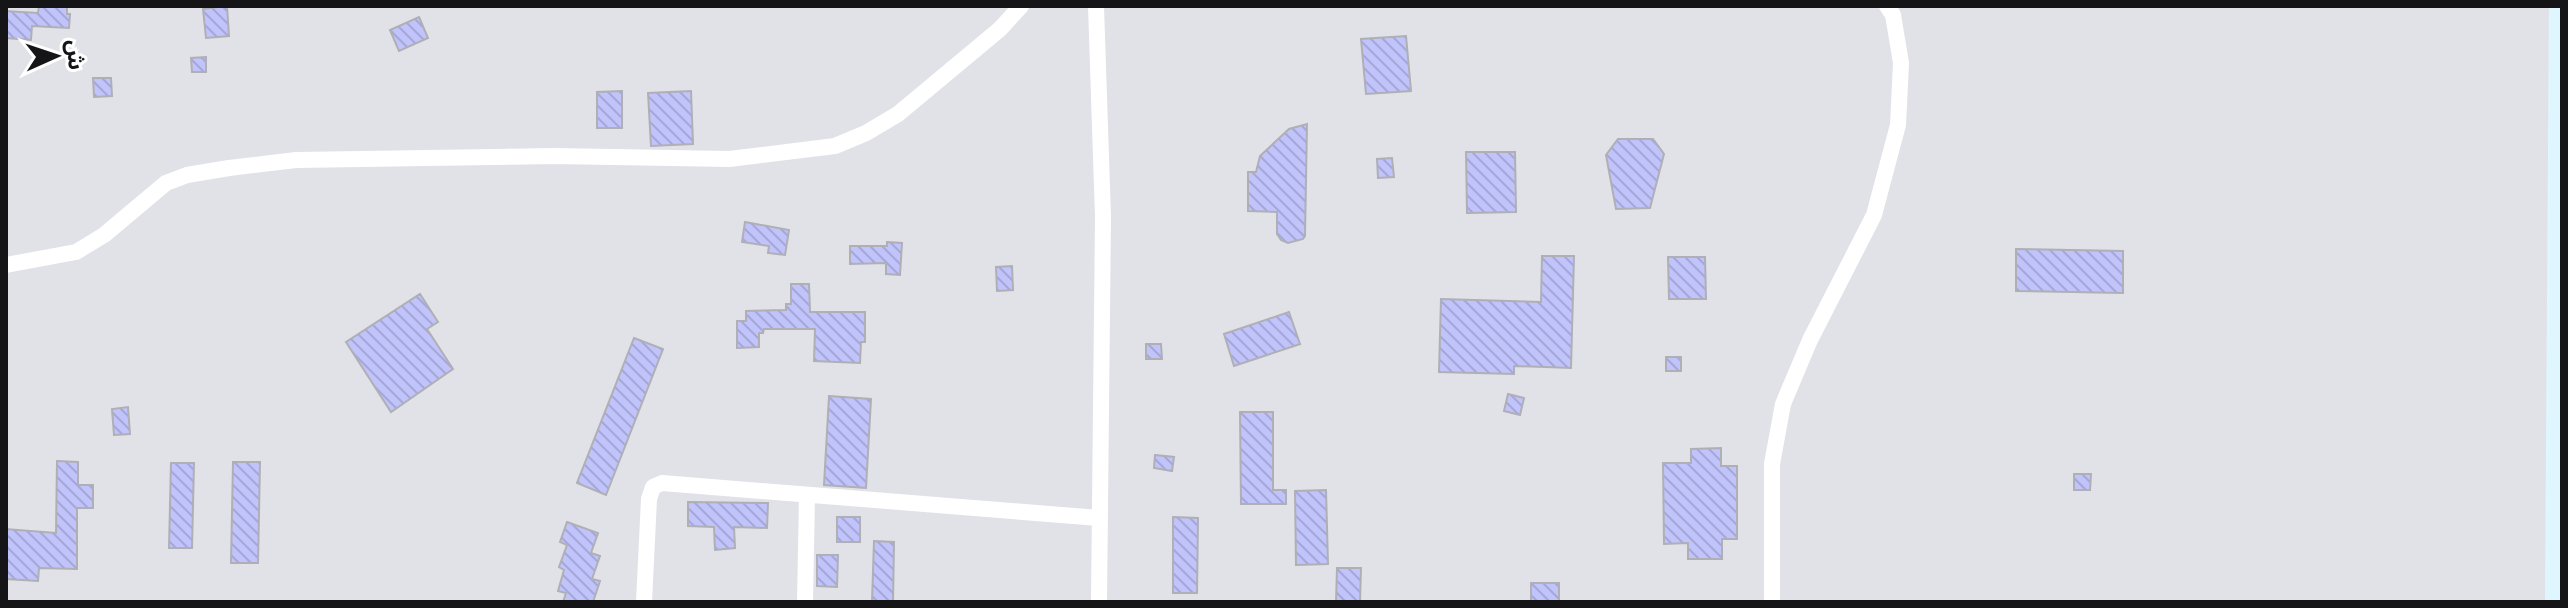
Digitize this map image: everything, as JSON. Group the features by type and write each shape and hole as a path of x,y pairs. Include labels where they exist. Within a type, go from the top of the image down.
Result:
{"street":[{"path":"6,265 76,252 104,235 166,183 178,177 229,168 296,160 540,156 729,159 835,146 866,133 898,114 1000,29 1021,6"},
{"path":"1096,6 1103,217 1099,602"},
{"path":"1772,602 1772,464 1783,404 1810,340 1874,215 1898,125 1901,63 1893,15 1887,6"},
{"path":"2556,602 2560,6"},
{"path":"644,602 649,499 657,484 1099,518"},
{"path":"805,602 807,496"}],"building":[{"path":"39,6 67,6 69,28 32,26 31,40 6,38 6,11 38,13"},
{"path":"227,6 229,36 206,38 203,9"},
{"path":"419,17 428,38 399,51 390,30"},
{"path":"1406,36 1411,91 1366,94 1361,39"},
{"path":"206,57 206,72 192,72 191,58"},
{"path":"93,78 111,78 112,96 94,97"},
{"path":"622,91 622,128 597,128 597,92"},
{"path":"691,91 693,144 651,146 648,93"},
{"path":"1307,124 1305,236 1288,243 1277,234 1277,212 1248,211 1248,172 1256,172 1260,156 1289,129"},
{"path":"1618,139 1653,139 1664,154 1650,208 1616,209 1606,155"},
{"path":"1466,152 1515,152 1516,212 1467,213"},
{"path":"1392,158 1394,177 1378,178 1377,159"},
{"path":"745,222 789,230 785,255 768,253 769,246 742,242"},
{"path":"887,242 902,243 900,275 886,274 886,263 850,264 850,246 887,246"},
{"path":"2016,249 2123,251 2123,293 2016,291"},
{"path":"1542,256 1574,256 1571,368 1514,366 1514,374 1439,372 1441,299 1541,302"},
{"path":"1668,257 1705,257 1706,299 1669,299"},
{"path":"1012,266 1013,290 997,291 996,267"},
{"path":"791,284 809,284 810,312 865,312 865,342 861,342 860,363 814,361 815,329 764,329 763,333 759,333 759,347 737,348 737,321 746,321 746,311 786,310 786,304 791,304"},
{"path":"420,294 438,322 427,329 453,369 391,412 346,342"},
{"path":"1289,312 1300,344 1234,366 1224,334"},
{"path":"634,338 663,349 606,495 577,483"},
{"path":"1146,344 1161,344 1162,359 1146,359"},
{"path":"1666,357 1681,357 1681,371 1666,371"},
{"path":"1508,394 1524,398 1520,415 1504,411"},
{"path":"829,396 871,399 866,488 824,485"},
{"path":"128,407 130,434 114,435 112,409"},
{"path":"1240,412 1273,412 1273,490 1286,490 1286,504 1241,504"},
{"path":"1721,448 1721,466 1737,466 1737,539 1722,539 1722,559 1688,559 1688,543 1664,544 1663,463 1691,463 1691,449"},
{"path":"1155,455 1174,457 1172,471 1154,468"},
{"path":"57,461 78,462 78,485 93,485 93,508 77,508 77,569 39,568 38,581 6,579 6,529 56,533"},
{"path":"233,462 260,462 258,563 231,563"},
{"path":"171,463 194,463 192,548 169,548"},
{"path":"2074,474 2091,474 2090,490 2074,490"},
{"path":"1326,490 1328,564 1296,565 1295,491"},
{"path":"688,502 768,503 767,528 734,527 735,548 715,550 714,527 688,526"},
{"path":"837,517 860,517 860,542 837,542"},
{"path":"1173,517 1198,518 1197,593 1173,593"},
{"path":"567,522 598,533 591,553 600,556 592,579 600,581 593,602 563,602 566,593 558,591 564,570 559,567 567,545 560,542"},
{"path":"874,541 894,542 893,602 872,602"},
{"path":"817,555 838,555 837,587 817,586"},
{"path":"1337,568 1361,568 1360,602 1336,602"},
{"path":"1531,583 1559,583 1559,602 1531,602"}]}
